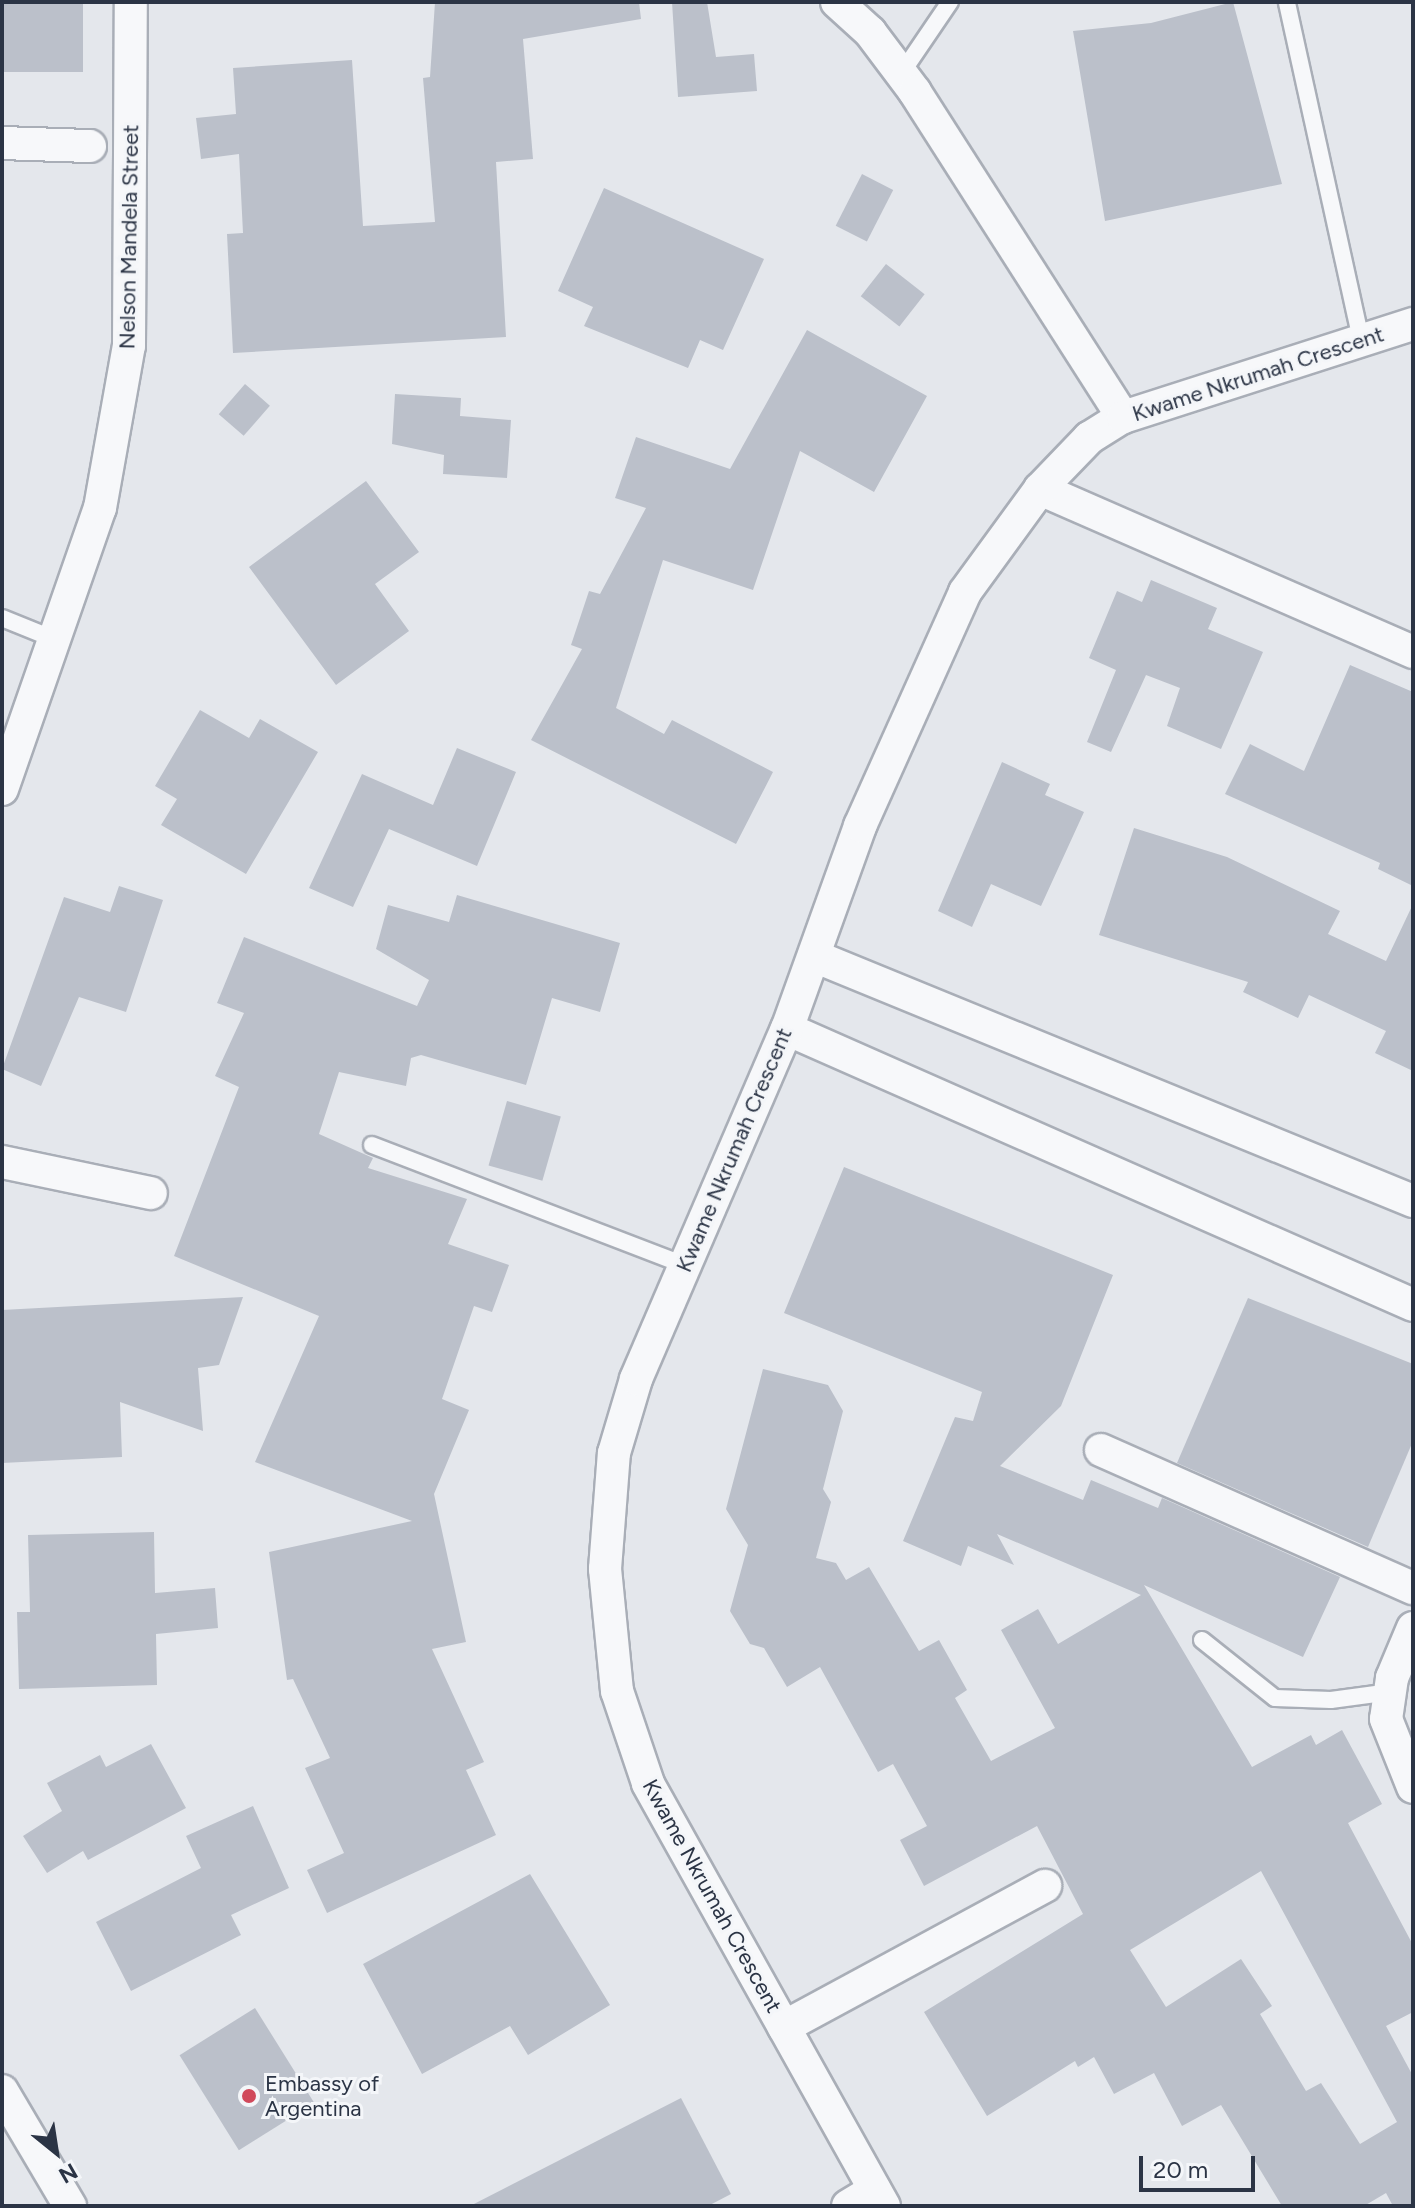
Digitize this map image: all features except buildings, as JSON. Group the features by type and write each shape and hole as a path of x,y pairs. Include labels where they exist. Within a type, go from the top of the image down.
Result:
{"street":[{"name":"Nelson Mandela Street","path":"2,789 100,508 129,346 110,146 131,2"},
{"path":"837,2 901,74 1123,417"},
{"path":"2,143 110,146"},
{"name":"Kwame Nkrumah Crescent","path":"869,2201 784,2027 648,1783 617,1691 605,1569 614,1453 636,1379 787,1029 860,826 965,592 1040,489 1089,438 1123,417 1413,324"},
{"path":"1040,489 1413,652"},
{"path":"814,956 1413,1201"},
{"path":"787,1029 1413,1305"},
{"path":"2,1162 151,1193"},
{"path":"1101,1450 1413,1588"},
{"path":"1413,1628 1390,1692 1386,1719 1413,1787"},
{"path":"784,2027 1045,1886"},
{"path":"2,2091 70,2206"}],"lane":[{"path":"901,74 950,2"},
{"path":"1287,3 1361,339"},
{"path":"2,618 54,639"},
{"path":"372,1145 685,1265"},
{"path":"1202,1640 1275,1698 1331,1700 1390,1692"}],"place":[{"name":"Embassy of Argentina","path":"249,2096"}]}
